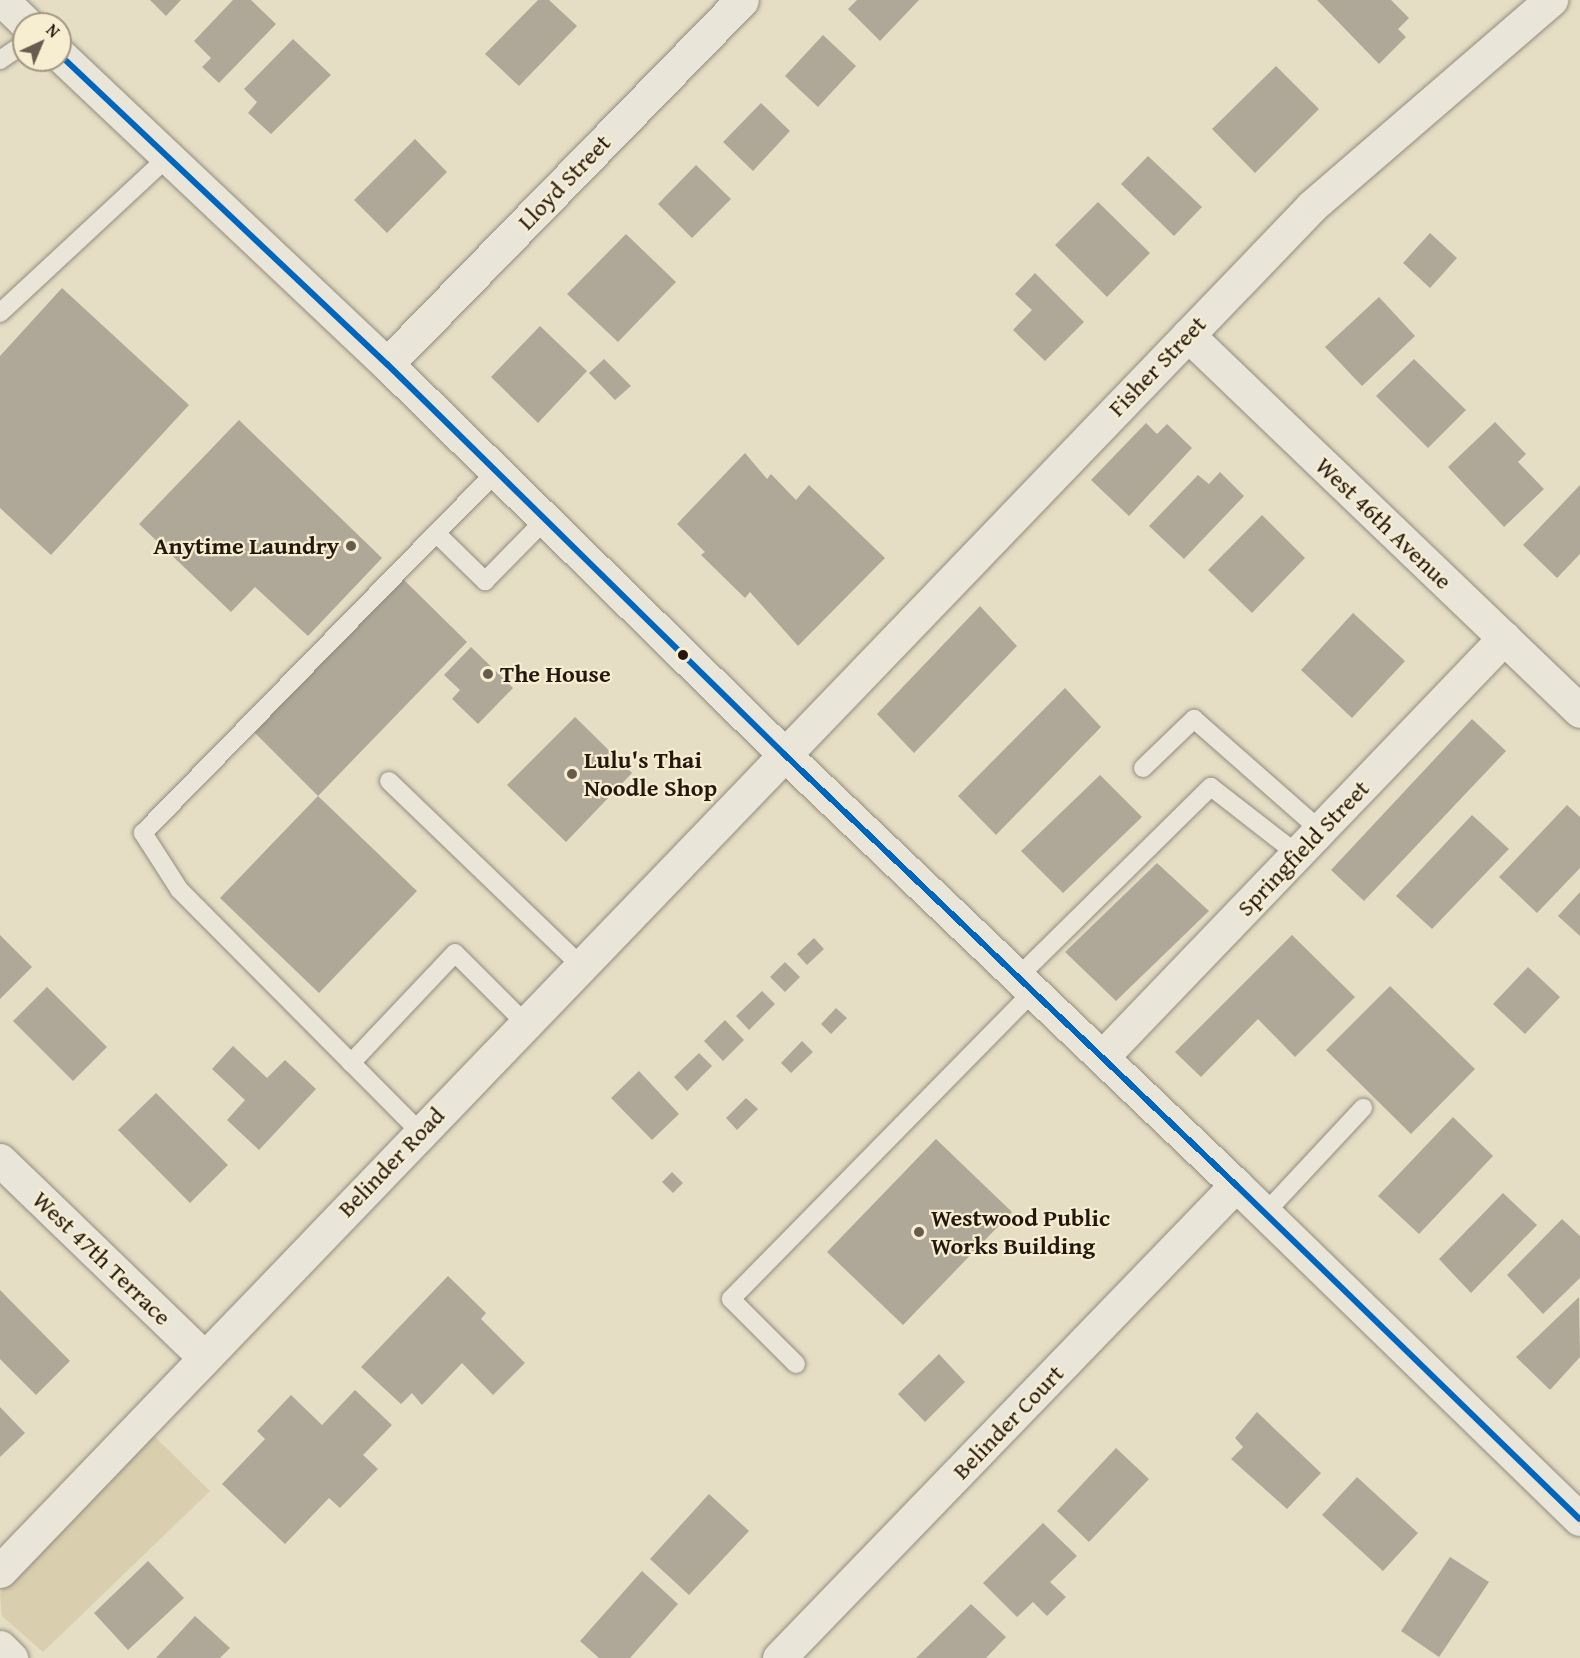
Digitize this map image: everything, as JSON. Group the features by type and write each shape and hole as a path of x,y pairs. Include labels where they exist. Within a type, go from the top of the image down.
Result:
{"street":[{"path":"2,0 14,12"},
{"name":"Lloyd Street","path":"387,364 742,0"},
{"name":"Fisher Street","path":"784,754 1311,206 1551,0"},
{"path":"72,66 387,364 784,754 1236,1185 1580,1519"},
{"name":"West 46th Avenue","path":"1188,335 1580,711"},
{"name":"Springfield Street","path":"1102,1057 1504,638"},
{"name":"Belinder Road","path":"0,1571 784,754"},
{"name":"West 47th Terrace","path":"0,1160 204,1357"},
{"name":"Belinder Court","path":"779,1658 1236,1185"},
{"path":"0,1647 11,1658"}],"lane":[{"path":"0,312 168,157"},
{"path":"420,1132 179,889 143,833 496,472"},
{"path":"436,533 485,581 545,520"},
{"path":"1143,768 1194,719 1320,830"},
{"path":"389,781 580,965"},
{"path":"796,1364 731,1299 1211,787 1297,854"},
{"path":"351,1063 455,953 525,1023"},
{"path":"1264,1212 1363,1108"}],"shaded area":[{"path":"151,1433 210,1491 43,1652 2,1616 0,1594 10,1577"}],"building":[{"path":"150,0 181,0 166,16"},
{"path":"233,0 251,0 276,24 219,83 202,67 211,58 194,41"},
{"path":"538,0 549,0 577,26 519,86 485,54"},
{"path":"857,0 919,0 880,41 848,9"},
{"path":"1317,0 1391,0 1409,18 1398,29 1406,37 1379,64"},
{"path":"823,35 856,66 818,107 785,76"},
{"path":"293,39 331,75 271,134 248,113 257,102 244,89"},
{"path":"1276,66 1319,109 1255,173 1212,129"},
{"path":"761,103 790,131 753,171 723,142"},
{"path":"415,139 447,172 387,233 354,200"},
{"path":"1148,156 1202,207 1174,236 1121,184"},
{"path":"696,165 731,199 692,238 658,204"},
{"path":"1098,202 1150,253 1107,297 1055,245"},
{"path":"1430,233 1457,258 1430,288 1403,263"},
{"path":"626,234 676,282 618,342 567,294"},
{"path":"1035,273 1084,322 1045,361 1013,330 1032,310 1015,294"},
{"path":"62,288 189,405 51,555 0,508 0,356"},
{"path":"1379,297 1415,336 1362,386 1325,347"},
{"path":"540,326 587,371 538,423 491,377"},
{"path":"604,359 631,386 615,400 589,373"},
{"path":"1414,359 1466,410 1428,448 1376,396"},
{"path":"239,420 382,558 308,636 255,587 231,612 139,524"},
{"path":"1495,422 1526,454 1518,462 1544,489 1504,527 1448,467"},
{"path":"1146,423 1157,434 1167,424 1192,448 1129,516 1091,480"},
{"path":"745,453 767,479 771,474 796,500 809,485 885,558 798,646 750,592 745,598 701,555 705,552 677,524"},
{"path":"1220,472 1244,496 1184,559 1149,526 1198,475 1209,484"},
{"path":"1580,485 1580,554 1557,578 1523,545"},
{"path":"1262,515 1305,558 1252,613 1208,570"},
{"path":"402,578 467,642 318,796 254,732"},
{"path":"980,606 1017,646 914,753 877,714"},
{"path":"1353,613 1405,661 1352,718 1301,670"},
{"path":"471,647 513,688 478,724 452,699 460,690 444,675"},
{"path":"1065,688 1101,727 996,835 958,796"},
{"path":"575,717 632,773 566,842 507,785"},
{"path":"1472,719 1506,751 1364,901 1331,870"},
{"path":"1100,775 1142,817 1063,893 1021,851"},
{"path":"318,796 417,891 319,993 220,898"},
{"path":"1567,805 1580,817 1580,868 1537,913 1499,877"},
{"path":"1472,815 1509,849 1432,929 1396,896"},
{"path":"1157,863 1209,911 1116,1001 1065,952"},
{"path":"1580,892 1580,936 1558,916"},
{"path":"0,935 32,967 0,999"},
{"path":"1292,935 1355,997 1295,1057 1258,1019 1201,1077 1175,1052"},
{"path":"814,938 824,949 807,965 797,954"},
{"path":"785,962 800,977 785,992 770,977"},
{"path":"1528,967 1560,997 1525,1034 1493,1004"},
{"path":"1390,986 1475,1069 1411,1134 1326,1050"},
{"path":"47,987 107,1047 73,1081 13,1021"},
{"path":"762,991 775,1004 749,1030 736,1016"},
{"path":"836,1008 847,1018 831,1034 821,1024"},
{"path":"725,1020 744,1040 723,1061 704,1041"},
{"path":"802,1041 813,1052 791,1073 781,1063"},
{"path":"233,1046 267,1078 285,1060 316,1089 259,1150 227,1120 245,1100 212,1069"},
{"path":"699,1053 712,1066 687,1091 674,1077"},
{"path":"639,1071 679,1114 652,1140 611,1098"},
{"path":"156,1093 228,1165 190,1203 118,1130"},
{"path":"746,1098 758,1109 737,1130 726,1118"},
{"path":"1453,1117 1493,1156 1419,1234 1378,1196"},
{"name":"Westwood Public Works Building","path":"936,1139 1012,1212 903,1325 827,1252"},
{"path":"672,1172 683,1183 673,1193 662,1182"},
{"path":"1503,1193 1537,1225 1471,1293 1439,1259"},
{"path":"1562,1219 1580,1236 1580,1278 1543,1314 1507,1275"},
{"path":"448,1276 486,1313 481,1319 525,1363 493,1395 462,1363 422,1405 412,1393 401,1404 361,1367"},
{"path":"0,1290 70,1361 36,1395 0,1359"},
{"path":"1579,1297 1580,1357 1550,1390 1516,1357"},
{"path":"939,1354 965,1382 925,1422 898,1394"},
{"path":"355,1390 392,1425 363,1455 378,1469 340,1508 329,1498 285,1544 222,1484 265,1439 257,1431 291,1395 322,1425"},
{"path":"0,1407 25,1433 0,1457"},
{"path":"1257,1412 1321,1473 1287,1509 1231,1459 1243,1447 1235,1438"},
{"path":"1116,1448 1149,1479 1089,1542 1057,1511"},
{"path":"1357,1477 1418,1533 1383,1571 1322,1515"},
{"path":"709,1494 749,1531 689,1595 650,1559"},
{"path":"1043,1523 1077,1556 1050,1582 1066,1597 1047,1616 1033,1602 1017,1617 983,1583"},
{"path":"1450,1557 1489,1582 1439,1657 1401,1631"},
{"path":"148,1561 184,1598 128,1650 94,1613"},
{"path":"642,1571 678,1604 630,1658 599,1658 580,1641"},
{"path":"971,1604 1006,1637 986,1658 916,1658"},
{"path":"195,1616 230,1648 220,1658 156,1658"}],"transit line":[{"path":"72,66 387,364 784,754 1236,1185 1580,1519"}],"place":[{"name":"Anytime Laundry","path":"351,546"},
{"name":"The House","path":"488,674"},
{"name":"Lulu's Thai Noodle Shop","path":"572,774"},
{"name":"Westwood Public Works Building","path":"919,1232"}]}
